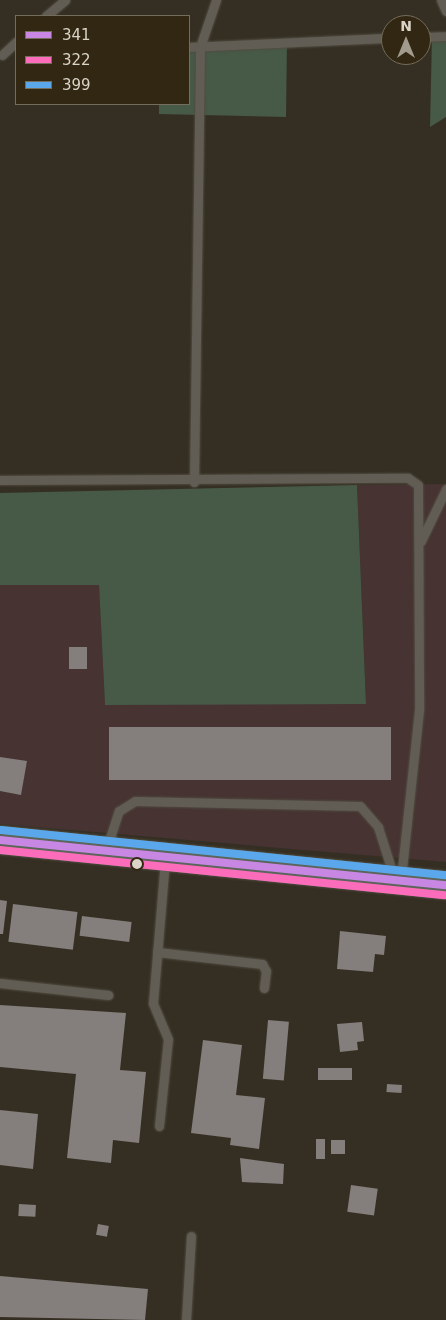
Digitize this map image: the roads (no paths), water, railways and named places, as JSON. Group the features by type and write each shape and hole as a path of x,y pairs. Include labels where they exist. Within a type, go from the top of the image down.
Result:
{"highway":[{"path":"0,840 106,849 446,885"}],"lane":[{"path":"47,15 65,0"},
{"path":"194,482 200,47 216,0"},
{"path":"441,0 446,11"},
{"path":"431,37 446,36"},
{"path":"190,47 381,38"},
{"path":"1,55 15,43"},
{"path":"1,55 15,54"},
{"path":"0,480 100,478 194,482 408,478 418,485 420,496 419,710 398,880"},
{"path":"420,543 446,489"},
{"path":"106,849 119,811 135,800 360,806 378,827 398,880"},
{"path":"159,1126 168,1039 153,1003 165,855"},
{"path":"157,952 262,964 266,971 264,988"},
{"path":"0,983 108,995"},
{"path":"186,1320 191,1236"}]}
